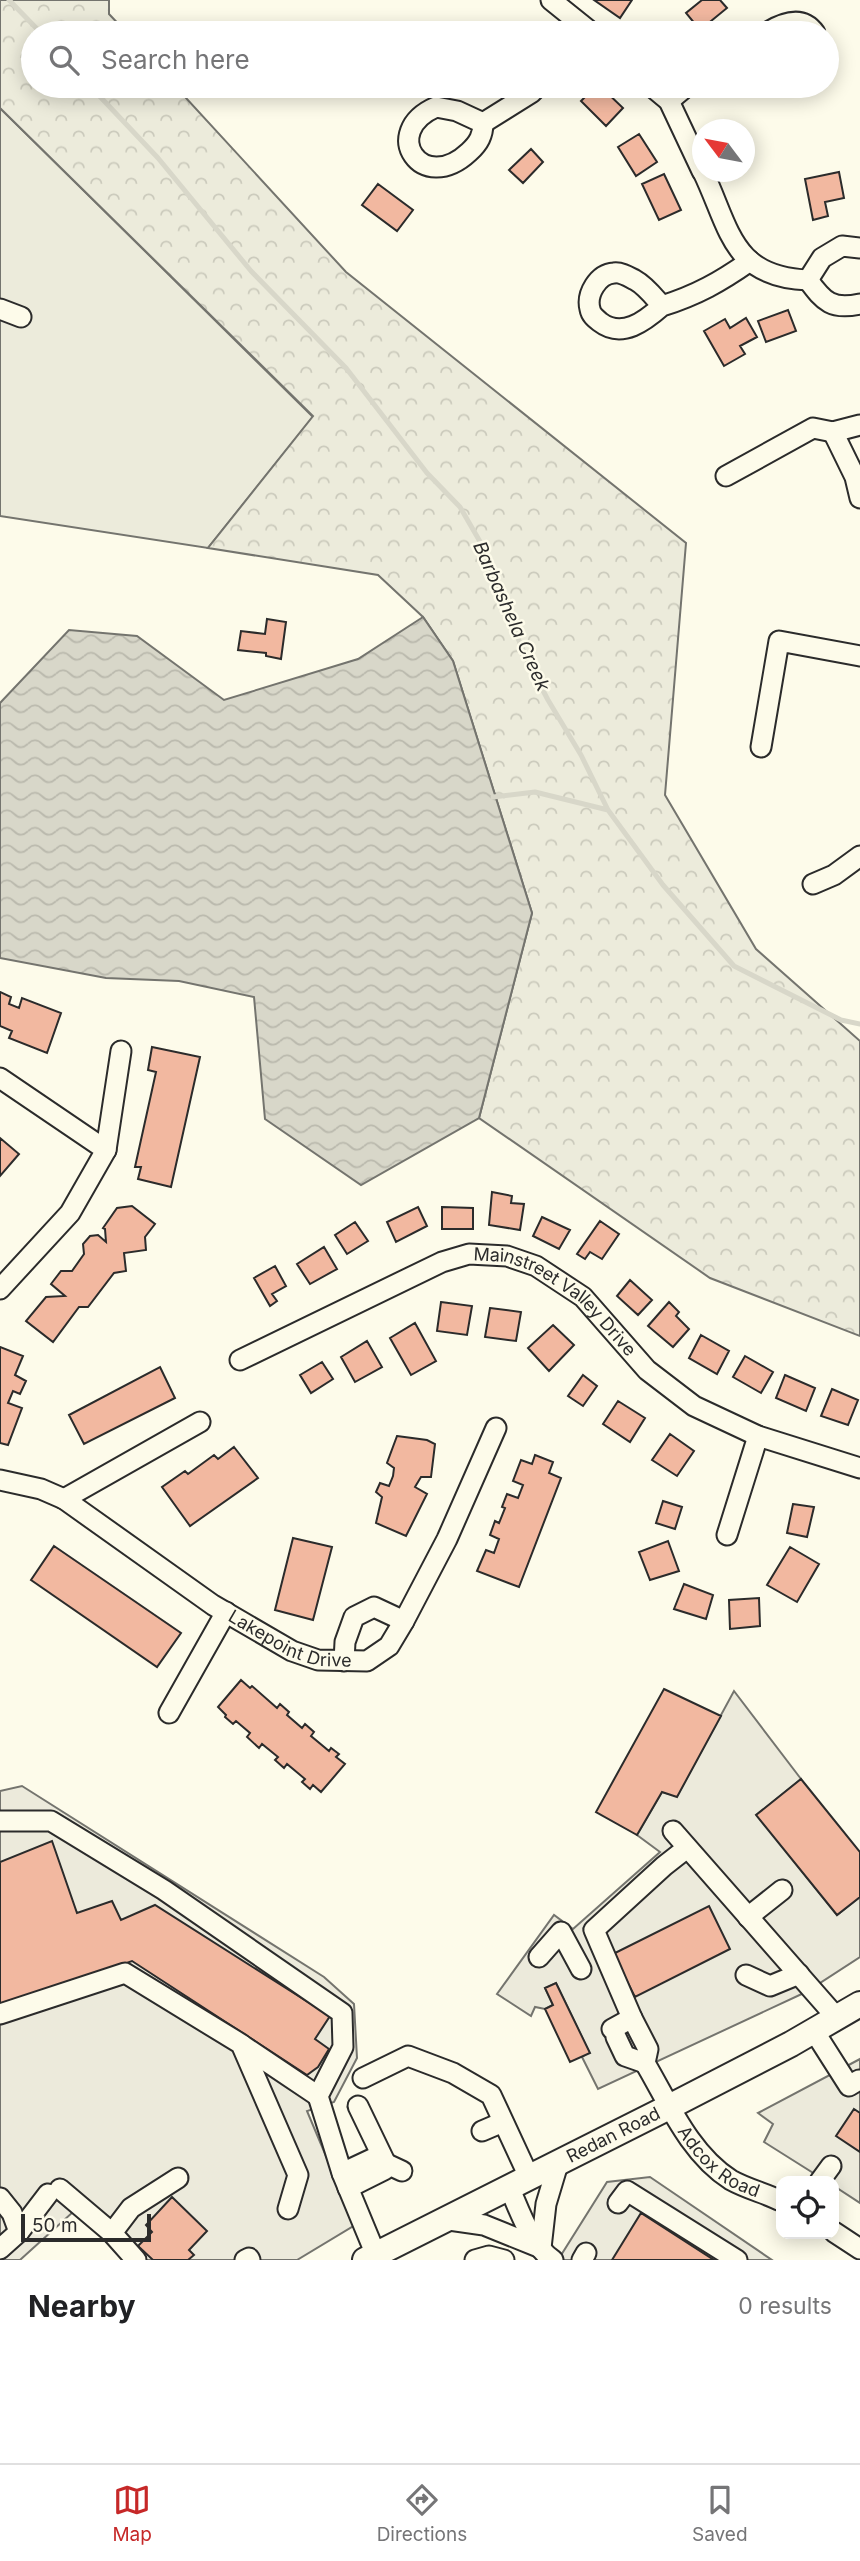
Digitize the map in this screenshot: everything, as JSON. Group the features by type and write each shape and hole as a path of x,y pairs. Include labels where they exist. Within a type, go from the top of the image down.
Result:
{"main road":[{"name":"Redan Road","path":"371,2258 671,2106 860,2004"}],"street":[{"path":"551,0 575,21"},
{"path":"483,123 523,98"},
{"path":"665,98 692,148"},
{"path":"669,101 673,98"},
{"path":"707,182 731,238 750,261 771,275 784,279 808,280"},
{"path":"808,280 822,258 842,246 860,248"},
{"path":"662,306 706,289 750,261"},
{"path":"808,280 821,298 842,308 860,304"},
{"path":"0,309 21,317"},
{"path":"726,476 813,428 833,432 860,425"},
{"path":"833,432 855,477 860,494"},
{"path":"761,747 779,641 860,656"},
{"path":"813,884 834,875 860,856"},
{"path":"0,1289 69,1213 106,1150 121,1051"},
{"path":"0,1078 106,1150"},
{"name":"Mainstreet Valley Drive","path":"240,1360 442,1262 469,1254 507,1256 536,1266 583,1297 626,1349 668,1388 720,1420 758,1436 860,1468"},
{"path":"64,1499 200,1422"},
{"name":"Lakepoint Drive","path":"0,1480 41,1489 64,1499 226,1612 292,1651 318,1660 367,1661 389,1646 404,1621 447,1539 496,1428"},
{"path":"727,1535 758,1436"},
{"path":"344,1661 345,1642 354,1617 374,1607 404,1621"},
{"path":"169,1713 226,1612"},
{"path":"0,1821 51,1821 164,1890 342,2013 343,2047 318,2096"},
{"path":"673,1831 837,2018"},
{"path":"569,1946 594,1930 687,1848"},
{"path":"748,1917 782,1890"},
{"name":"Adcox Road","path":"594,1930 648,2049 645,2063 687,2133 715,2168 735,2182 776,2199"},
{"path":"539,1957 561,1931 581,1969"},
{"path":"0,2014 125,1973 241,2045 318,2096 371,2258"},
{"path":"746,1975 770,1986 799,1974"},
{"path":"632,2018 614,2033 621,2058 645,2063"},
{"path":"814,2031 849,2086 859,2080"},
{"path":"241,2045 298,2175 288,2209"},
{"path":"363,2078 408,2056 453,2073 491,2095 503,2122 520,2184 528,2228 547,2254"},
{"path":"345,2180 393,2167 358,2106"},
{"path":"482,2132 503,2122"},
{"path":"547,2254 546,2204 558,2164"},
{"path":"111,2233 131,2208 178,2178"},
{"path":"0,2249 19,2232 54,2191 111,2233 136,2260"},
{"path":"618,2203 627,2191 737,2260"},
{"path":"0,2198 12,2213 19,2232"},
{"path":"449,2220 484,2225 547,2254"},
{"path":"839,2235 860,2249"},
{"path":"475,2260 489,2256 504,2260"},
{"path":"245,2260 250,2260"}],"green space":[{"path":"0,0 109,0 109,14 116,21 21,21 21,98 186,98 346,272 686,543 665,795 756,949 860,1041 860,1336 710,1278 479,1118 532,913 453,661 423,617 378,575 208,548 313,416 0,108"},
{"path":"0,108 313,417 208,548 0,516"}],"shaded area":[{"path":"734,1691 801,1779 757,1815 837,1915 860,1897 860,1957 806,1992 598,2089 582,2057 589,2052 556,1983 545,1988 553,2005 545,2009 535,2007 531,2016 497,1994 554,1915 573,1929 660,1852 637,1835 662,1792 677,1796"},
{"path":"22,1786 324,1977 354,2004 357,2058 334,2102 307,2111 355,2225 297,2260 130,2260 74,2211 20,2260 0,2260 0,1791"},
{"path":"860,2059 860,2203 839,2189 839,2176 818,2176 764,2142 773,2124 758,2113"},
{"path":"650,2177 772,2260 558,2260 607,2182"}],"water":[{"path":"423,617 453,661 532,913 479,1118 361,1185 265,1119 254,997 179,981 106,978 0,958 0,703 69,630 137,636 224,700 358,659"}],"building":[{"path":"594,0 632,0 620,18"},
{"path":"702,0 720,0 727,8 711,21 693,21 686,13"},
{"path":"584,98 613,98 623,108 606,126 581,101"},
{"path":"639,134 657,162 636,176 618,147"},
{"path":"531,149 543,162 523,183 509,170"},
{"path":"839,172 844,198 825,202 828,216 813,220 805,179"},
{"path":"664,174 681,210 659,220 642,184"},
{"path":"378,184 413,210 397,231 362,205"},
{"path":"788,310 796,331 766,342 758,321"},
{"path":"746,318 757,337 740,346 745,354 724,366 704,331 725,319 730,328"},
{"path":"267,619 286,622 281,659 266,656 266,653 238,650 241,631 265,634"},
{"path":"0,992 11,997 9,1004 19,1008 22,998 61,1013 47,1053 9,1038 12,1031 0,1026"},
{"path":"152,1047 200,1057 171,1187 138,1179 141,1167 135,1167 156,1072 148,1070"},
{"path":"0,1138 19,1154 0,1176"},
{"path":"492,1192 512,1196 511,1203 524,1204 520,1230 489,1225"},
{"path":"132,1206 155,1224 145,1237 146,1250 124,1253 126,1271 114,1273 88,1307 79,1307 53,1342 26,1321 46,1297 65,1296 51,1284 61,1271 72,1271 84,1254 83,1244 90,1236 98,1235 106,1242 103,1228 117,1208"},
{"path":"418,1207 427,1226 396,1242 387,1222"},
{"path":"442,1207 473,1208 473,1229 442,1229"},
{"path":"542,1217 570,1230 559,1249 533,1236"},
{"path":"600,1221 619,1234 602,1259 590,1252 585,1259 577,1254"},
{"path":"355,1222 368,1241 347,1254 335,1235"},
{"path":"324,1247 337,1269 310,1284 297,1264"},
{"path":"275,1266 286,1286 272,1294 277,1301 270,1306 254,1278"},
{"path":"630,1280 652,1300 638,1315 617,1296"},
{"path":"441,1302 472,1306 467,1335 437,1331"},
{"path":"669,1302 679,1312 676,1316 689,1329 673,1347 648,1326"},
{"path":"490,1308 521,1312 516,1341 485,1337"},
{"path":"415,1323 436,1361 411,1375 390,1338"},
{"path":"553,1325 574,1345 549,1371 528,1348"},
{"path":"701,1335 729,1351 717,1374 689,1358"},
{"path":"367,1341 382,1367 355,1382 341,1357"},
{"path":"0,1347 23,1356 15,1375 26,1381 20,1394 13,1391 8,1403 22,1408 8,1445 0,1443"},
{"path":"745,1356 773,1372 761,1393 733,1377"},
{"path":"322,1362 333,1379 311,1393 300,1375"},
{"path":"160,1367 175,1398 84,1444 69,1415"},
{"path":"583,1375 597,1386 583,1406 568,1396"},
{"path":"785,1375 815,1388 806,1411 776,1398"},
{"path":"832,1389 858,1400 848,1425 821,1416"},
{"path":"618,1401 645,1418 630,1442 603,1424"},
{"path":"670,1434 694,1451 677,1476 652,1460"},
{"path":"397,1436 427,1440 435,1444 431,1477 421,1477 415,1487 427,1494 406,1536 376,1523 382,1497 376,1492 380,1483 389,1486 393,1476 394,1468 387,1463"},
{"path":"234,1447 258,1478 190,1526 162,1487 185,1471 188,1474 214,1455 218,1459"},
{"path":"535,1455 553,1462 549,1473 561,1478 519,1587 477,1571 486,1550 494,1553 499,1539 490,1535 495,1521 499,1523 507,1494 518,1498 523,1485 513,1481 521,1460 532,1464"},
{"path":"663,1501 682,1507 675,1529 656,1523"},
{"path":"793,1504 814,1507 807,1537 787,1533"},
{"path":"293,1538 332,1547 313,1620 275,1610"},
{"path":"668,1541 679,1571 650,1580 639,1552"},
{"path":"54,1546 181,1633 157,1667 31,1580"},
{"path":"790,1547 819,1564 797,1602 767,1585"},
{"path":"684,1584 713,1595 706,1619 674,1609"},
{"path":"759,1598 760,1626 730,1629 729,1600"},
{"path":"241,1680 277,1708 280,1704 289,1712 287,1715 302,1728 305,1724 314,1732 311,1736 329,1751 331,1748 339,1754 336,1757 345,1764 321,1792 313,1785 310,1789 302,1782 305,1779 287,1764 284,1768 275,1760 278,1757 262,1744 259,1748 247,1737 250,1733 236,1721 233,1724 225,1717 218,1707"},
{"path":"664,1689 721,1716 677,1797 662,1792 637,1835 596,1812"},
{"path":"801,1779 860,1852 860,1897 837,1915 756,1815"},
{"path":"52,1841 77,1913 112,1901 121,1920 155,1905 330,2016 315,2039 329,2049 318,2067 307,2075 132,1961 0,2007 0,1862"},
{"path":"709,1906 730,1949 635,1997 613,1954"},
{"path":"556,1983 590,2053 570,2062 545,2009 553,2005 545,1988"},
{"path":"854,2109 860,2113 860,2152 836,2136"},
{"path":"172,2197 207,2231 189,2250 194,2255 188,2260 153,2260 138,2246 152,2232 146,2225"},
{"path":"641,2213 714,2260 612,2260"}],"waterway":[{"name":"Barbashela Creek","path":"9,0 29,21"},
{"name":"Barbashela Creek","path":"101,98 158,158 251,271 346,368 427,473 460,507 486,552 502,601 548,700 581,755 608,810 663,885 734,966 841,1020 860,1024"},
{"path":"493,797 535,792 608,810"}]}
